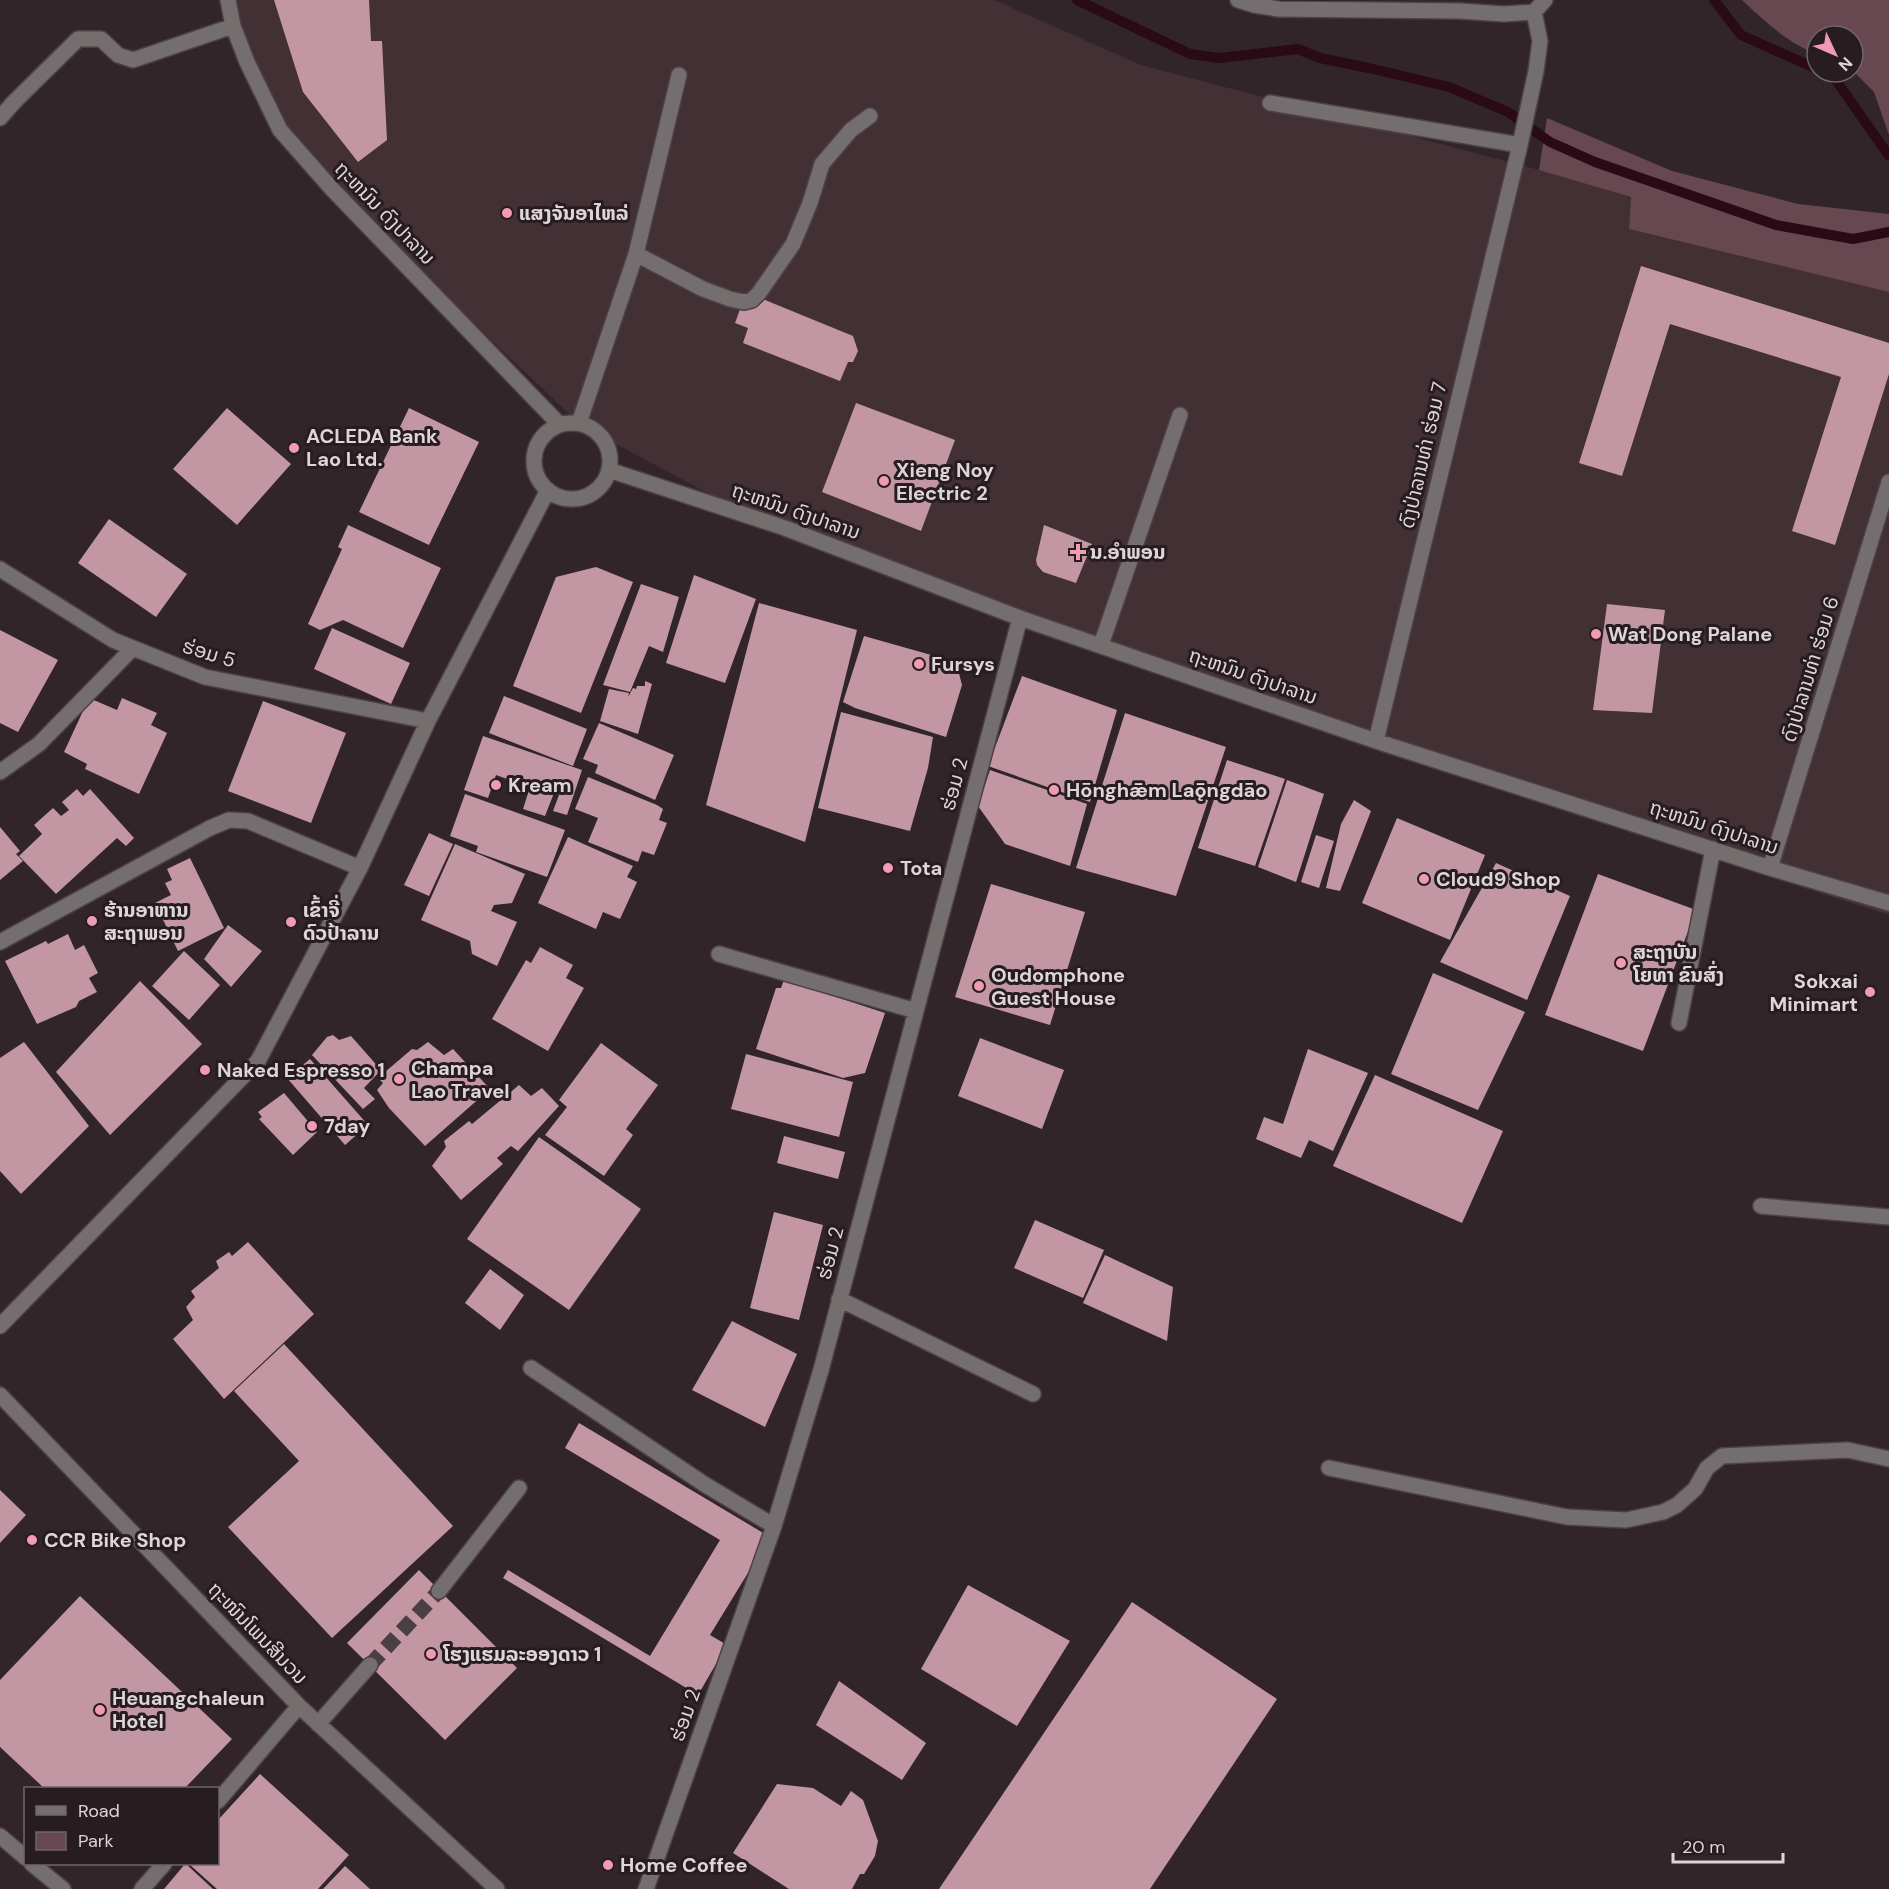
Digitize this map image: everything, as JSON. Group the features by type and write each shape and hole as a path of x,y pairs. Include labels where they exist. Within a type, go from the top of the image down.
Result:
{"street":[{"name":"ຖະຫນົນ ດົງປາລານ","path":"228,0 233,26 280,130 332,189 560,425"},
{"path":"1238,0 1278,9 1504,14 1534,12 1545,0"},
{"name":"ດົງປ່າລານທ່າ ຮ່ອມ 7","path":"1376,741 1530,101 1540,41 1534,12"},
{"path":"0,118 78,39 101,39 118,55 133,60 233,26"},
{"path":"579,423 636,254 679,75"},
{"path":"1270,104 1520,145"},
{"path":"636,254 703,290 729,299 744,302 752,300 793,244 810,203 822,164 851,129 870,116"},
{"path":"1101,645 1180,415"},
{"path":"579,423 590,427 604,440 609,450 609,470 597,489 589,495 567,498 548,490 540,482 536,471 536,448 550,430 560,425 579,423"},
{"name":"ຖະຫນົນ ດົງປາລານ","path":"609,470 785,528 1020,618 1376,741 1770,868 1889,903"},
{"name":"ດົງປ່າລານທ່າ ຮ່ອມ 6","path":"1770,868 1889,482"},
{"path":"0,1326 258,1061 360,868 428,721 548,490"},
{"name":"ຮ່ອມ 5","path":"0,569 113,640 204,677 428,721"},
{"name":"ຮ່ອມ 2","path":"646,1889 774,1526 820,1370 1020,618"},
{"path":"0,772 39,744 132,649"},
{"path":"0,942 210,828 229,820 248,821 360,868"},
{"path":"1679,1023 1713,849"},
{"path":"719,954 916,1011"},
{"path":"1761,1206 1889,1216"},
{"path":"839,1299 1033,1394"},
{"path":"531,1368 704,1484 774,1526"},
{"name":"ຖະໜົນໂພນສີນວນ","path":"0,1395 299,1706 497,1889"},
{"path":"1329,1468 1567,1517 1626,1520 1662,1512 1677,1505 1695,1489 1707,1468 1722,1456 1848,1450 1889,1459"},
{"path":"439,1591 519,1488"},
{"path":"318,1724 370,1665"},
{"path":"219,1800 299,1706"},
{"path":"0,1836 24,1856"},
{"path":"34,1865 63,1889"},
{"path":"142,1889 162,1865"}],"shaded area":[{"path":"225,0 994,0 1141,65 1551,173 1631,197 1629,229 1889,292 1889,915 1387,754 1006,620 796,540 582,426 331,189 280,131"}],"green space":[{"path":"1742,0 1889,0 1889,135 1874,92 1865,83 1865,24 1805,24 1805,49 1768,24"},
{"path":"1547,118 1672,171 1798,204 1889,214 1889,292 1629,229 1631,197 1539,170"}],"building":[{"path":"274,0 369,0 371,41 382,41 387,140 358,162 303,92"},
{"path":"1641,266 1889,343 1889,374 1835,545 1792,531 1841,377 1670,324 1622,476 1579,463"},
{"path":"760,298 853,336 858,351 853,362 848,362 840,381 743,343 748,328 735,323 742,304"},
{"path":"856,403 955,440 921,531 822,492"},
{"path":"227,408 291,464 237,525 173,469"},
{"path":"409,408 479,442 429,545 359,512"},
{"path":"109,519 187,574 156,617 78,563"},
{"path":"348,525 441,568 403,648 343,620 320,630 308,624 342,549 338,547"},
{"path":"1044,525 1092,544 1076,583 1043,572 1037,565 1036,560"},
{"path":"596,567 633,582 581,713 513,686 556,577"},
{"path":"694,575 756,599 725,683 666,663"},
{"path":"641,584 679,597 663,652 649,646 630,692 603,685"},
{"path":"759,603 857,630 805,842 706,805"},
{"path":"1607,604 1665,610 1652,713 1593,710"},
{"path":"332,628 410,663 391,704 314,669"},
{"path":"0,630 58,660 18,732 0,723"},
{"path":"864,636 956,662 962,685 946,737 855,708 843,702"},
{"path":"1022,676 1117,710 1090,802 988,766"},
{"path":"645,681 652,684 638,734 600,721 609,689 629,693 628,697 633,688 645,686"},
{"path":"504,696 587,729 573,766 489,733"},
{"path":"89,698 117,710 122,698 157,713 151,725 167,733 139,794 85,769 87,764 64,752"},
{"path":"263,701 346,733 311,823 228,791"},
{"path":"841,712 933,737 928,768 910,831 818,808"},
{"path":"1125,713 1226,747 1176,896 1076,868"},
{"path":"599,723 674,755 655,800 595,773 598,765 583,759"},
{"path":"483,736 582,770 567,815 553,811 559,795 554,793 545,816 523,809 530,787 496,775 488,798 464,790"},
{"path":"1227,760 1285,779 1255,866 1198,848"},
{"path":"990,770 1087,804 1070,866 1005,844 978,806"},
{"path":"588,777 663,809 659,820 667,823 654,855 642,851 638,862 588,842 598,818 575,809"},
{"path":"1287,780 1324,794 1296,882 1258,867"},
{"path":"77,789 83,796 90,789 134,838 126,846 117,838 56,894 19,856 42,834 34,825 53,808 61,816 69,810 62,802"},
{"path":"465,794 565,830 547,877 476,852 478,846 450,836"},
{"path":"1354,800 1371,811 1340,891 1326,888 1341,824"},
{"name":"Cloud9 Shop","path":"1397,818 1485,855 1450,940 1362,903"},
{"path":"0,827 20,851 16,854 23,861 0,880"},
{"path":"429,833 453,844 429,896 404,885"},
{"path":"1316,835 1334,841 1319,888 1301,882"},
{"path":"568,837 633,866 627,877 637,882 620,919 603,912 596,929 538,903"},
{"path":"455,844 525,874 512,903 494,905 491,911 517,922 497,966 472,954 470,941 421,920"},
{"path":"190,858 224,928 178,951 155,903 171,895 165,883 172,880 167,869"},
{"path":"1496,863 1570,896 1527,1000 1440,962"},
{"name":"ສະຖາບັນ ໂຍທາ ຂົນສົ່ງ","path":"1598,874 1696,910 1643,1051 1545,1015"},
{"path":"991,884 1085,912 1050,1025 955,997"},
{"path":"228,925 262,951 231,987 204,959"},
{"path":"68,934 75,950 84,945 98,973 89,978 97,992 79,1001 76,1007 37,1024 5,961 46,941 48,944"},
{"path":"540,947 573,965 566,978 584,988 548,1051 492,1019 526,960 531,963"},
{"path":"184,951 220,985 189,1020 152,986"},
{"path":"1433,973 1525,1012 1478,1110 1391,1074"},
{"path":"784,980 885,1013 865,1073 843,1078 756,1049 776,988 781,988"},
{"path":"140,981 202,1044 110,1135 56,1072"},
{"path":"333,1035 339,1040 351,1036 381,1070 364,1088 375,1099 363,1109 312,1055 327,1037"},
{"path":"980,1038 1064,1070 1042,1129 958,1096"},
{"path":"24,1042 89,1126 21,1194 0,1171 0,1058"},
{"path":"428,1042 444,1055 453,1049 490,1089 425,1146 389,1108 377,1090 383,1083 378,1078 412,1049 417,1050"},
{"path":"601,1043 658,1085 626,1129 633,1135 604,1176 545,1135 567,1107 559,1100"},
{"path":"1308,1049 1368,1073 1333,1151 1309,1140 1301,1158 1256,1139 1264,1117 1283,1124"},
{"path":"746,1054 853,1082 839,1137 731,1109"},
{"path":"310,1059 368,1125 345,1145 287,1078"},
{"path":"1375,1075 1503,1131 1462,1223 1333,1166"},
{"path":"519,1085 531,1096 542,1088 559,1106 518,1151 511,1146 497,1158 503,1164 461,1200 432,1166 446,1147 444,1141 469,1121 472,1124"},
{"path":"284,1093 317,1132 293,1155 259,1119 262,1117 258,1112"},
{"path":"784,1136 845,1152 838,1179 777,1163"},
{"path":"539,1137 641,1209 569,1310 467,1239"},
{"path":"774,1212 823,1225 799,1320 750,1308"},
{"path":"1035,1220 1104,1250 1083,1298 1014,1268"},
{"path":"248,1242 314,1314 224,1399 173,1339 193,1320 186,1307 195,1297 191,1291 219,1268 216,1261 229,1252 232,1256"},
{"path":"1105,1255 1173,1287 1167,1341 1083,1303"},
{"path":"490,1269 524,1295 500,1330 465,1303"},
{"path":"732,1321 797,1354 765,1427 692,1390"},
{"path":"284,1344 453,1526 332,1638 228,1527 299,1461 234,1391"},
{"path":"579,1423 770,1537 710,1635 727,1645 698,1695 503,1578 508,1570 650,1656 720,1540 565,1448"},
{"path":"0,1490 26,1515 0,1543"},
{"name":"ໂຮງແຮມລະອອງດາວ 1","path":"419,1570 517,1668 445,1740 347,1643"},
{"path":"968,1585 1070,1641 1017,1726 921,1669"},
{"name":"Heuangchaleun Hotel","path":"80,1596 232,1739 186,1787 43,1787 0,1747 0,1680"},
{"path":"1132,1602 1277,1699 1150,1889 939,1889"},
{"path":"839,1681 926,1743 902,1780 816,1725"},
{"path":"260,1774 349,1855 318,1889 217,1889 190,1865 219,1865 219,1819"},
{"path":"777,1784 813,1788 841,1806 851,1791 863,1800 878,1841 875,1856 864,1874 860,1874 852,1889 789,1889 733,1853"},
{"path":"184,1865 187,1865 213,1889 164,1889"},
{"path":"345,1866 370,1889 323,1889"}],"waterway":[{"path":"1077,0 1190,54 1219,58 1298,49 1320,58 1449,87 1508,112 1550,142 1595,162 1776,225 1853,239 1889,232"},
{"path":"1714,0 1741,35 1805,64"},
{"path":"1839,84 1889,156"}],"tunnel":[{"path":"370,1665 439,1591"}],"place":[{"name":"ແສງຈັນອາໄຫລ່","path":"507,213"},
{"name":"ACLEDA Bank Lao Ltd.","path":"294,448"},
{"name":"Xieng Noy Electric 2","path":"884,481"},
{"name":"ນ.ອຳພອນ","path":"1078,552"},
{"name":"Wat Dong Palane","path":"1596,634"},
{"name":"Fursys","path":"919,664"},
{"name":"Kream","path":"496,785"},
{"name":"Hōnghǣm Laǭngdāo","path":"1054,790"},
{"name":"Tota","path":"888,868"},
{"name":"Cloud9 Shop","path":"1424,879"},
{"name":"ຮ້ານອາຫານ ສະຖາພອນ","path":"92,921"},
{"name":"ເຂົ້າຈີ່ ດົວປ້າລານ","path":"291,922"},
{"name":"ສະຖາບັນ ໂຍທາ ຂົນສົ່ງ","path":"1621,963"},
{"name":"Oudomphone Guest House","path":"979,986"},
{"name":"Sokxai Minimart","path":"1870,992"},
{"name":"Naked Espresso 1","path":"205,1070"},
{"name":"Champa Lao Travel","path":"399,1079"},
{"name":"7day","path":"312,1126"},
{"name":"CCR Bike Shop","path":"32,1540"},
{"name":"ໂຮງແຮມລະອອງດາວ 1","path":"431,1654"},
{"name":"Heuangchaleun Hotel","path":"100,1710"},
{"name":"Home Coffee","path":"608,1865"}]}
